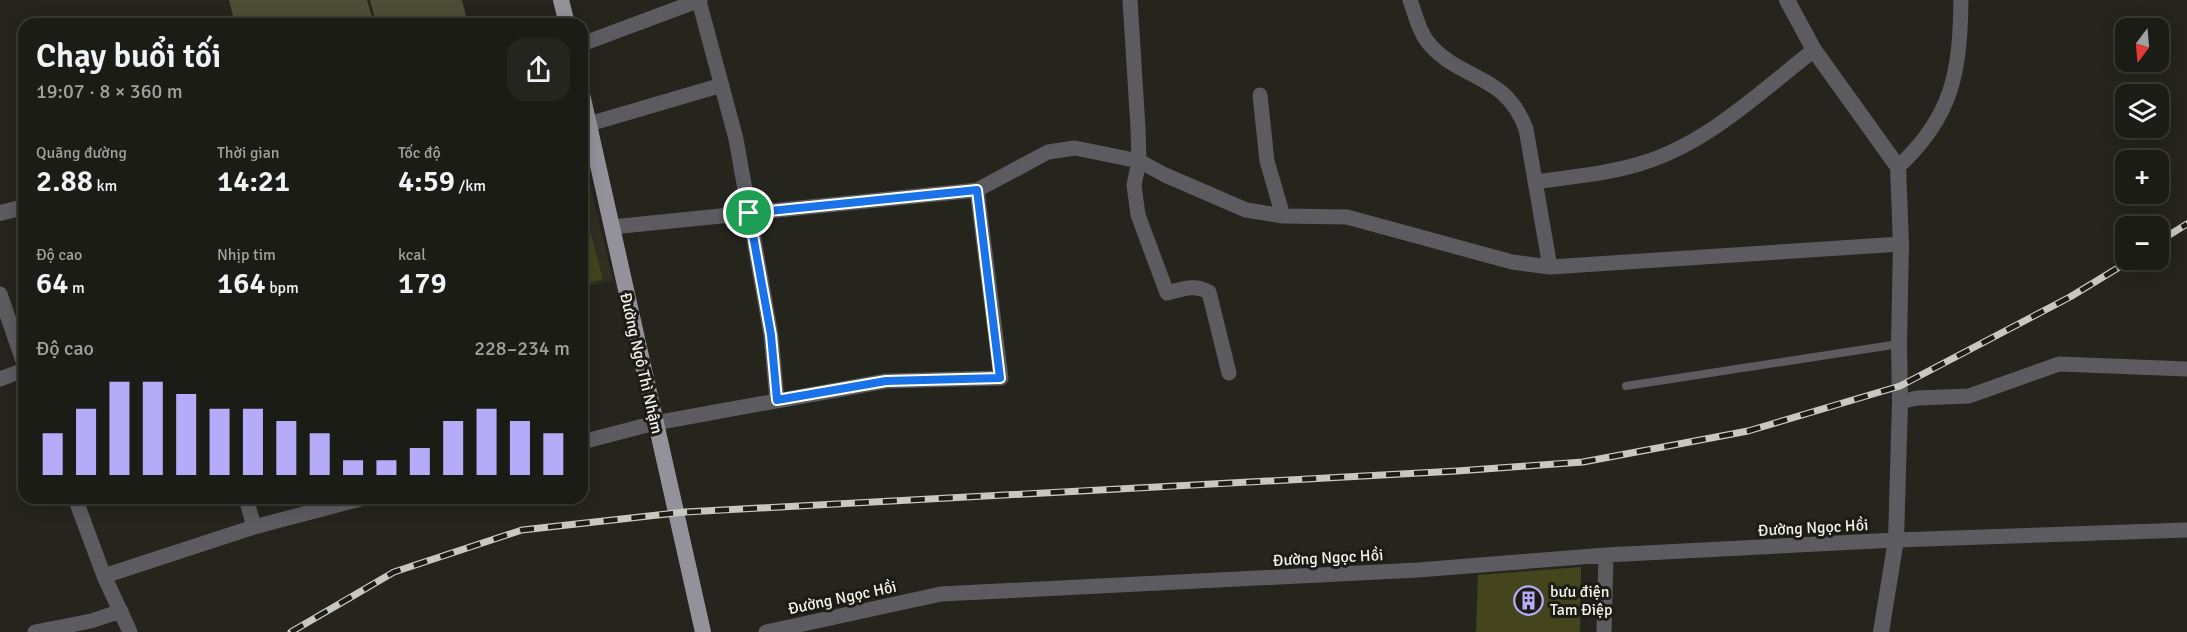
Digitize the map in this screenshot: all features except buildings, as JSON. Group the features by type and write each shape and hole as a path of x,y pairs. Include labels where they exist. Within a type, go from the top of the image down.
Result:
{"main road":[{"path":"561,0 566,18"},
{"name":"Đường Ngô Thì Nhậm","path":"588,120 703,632"}],"street":[{"path":"588,42 700,0 736,139 771,335 777,400"},
{"path":"1130,0 1139,161 1134,185 1138,215 1167,293 1192,287 1209,292 1229,373"},
{"path":"1410,0 1422,34 1432,47 1448,60 1492,84 1519,111 1526,129 1550,267"},
{"path":"1787,0 1814,50 1898,167 1901,244 1896,540 1881,632"},
{"path":"1898,167 1918,148 1945,107 1955,74 1960,45 1961,0"},
{"path":"1535,182 1639,165 1676,150 1706,133 1814,50"},
{"path":"589,124 722,85"},
{"path":"1260,95 1267,161 1283,216"},
{"path":"612,227 977,190 1048,152 1075,148 1139,161 1165,175 1246,210 1283,216 1347,217 1512,262 1550,267 1901,244"},
{"path":"588,440 655,423 886,381 1000,378 977,190"},
{"path":"0,213 18,208"},
{"path":"0,294 18,346"},
{"path":"1900,402 1917,398 1969,396 2059,364 2187,369"},
{"path":"0,379 18,372"},
{"path":"77,504 104,576 130,632"},
{"path":"248,504 254,526"},
{"path":"104,576 254,526 340,504"},
{"name":"Đường Ngọc Hồi","path":"766,632 941,594 1406,571 1606,555 1896,540 2187,530"},
{"path":"1604,632 1606,555"},
{"path":"35,632 91,621 121,611"}],"lane":[{"path":"1626,386 1899,344"}],"shaded area":[{"path":"588,178 613,280 588,286"}],"green space":[{"path":"229,0 367,0 372,18 234,18"},
{"path":"370,0 462,0 466,18 374,18"}],"railway":[{"path":"2169,235 2187,224"},
{"path":"291,632 394,572 522,530 685,512 1457,471 1583,462 1748,431 1900,386 2070,297 2115,270"}],"place":[{"name":"bưu điện Tam Điệp","path":"1529,600"}],"route":[{"path":"977,190 1000,378 886,381 777,400 771,335 749,213 977,190"}]}
